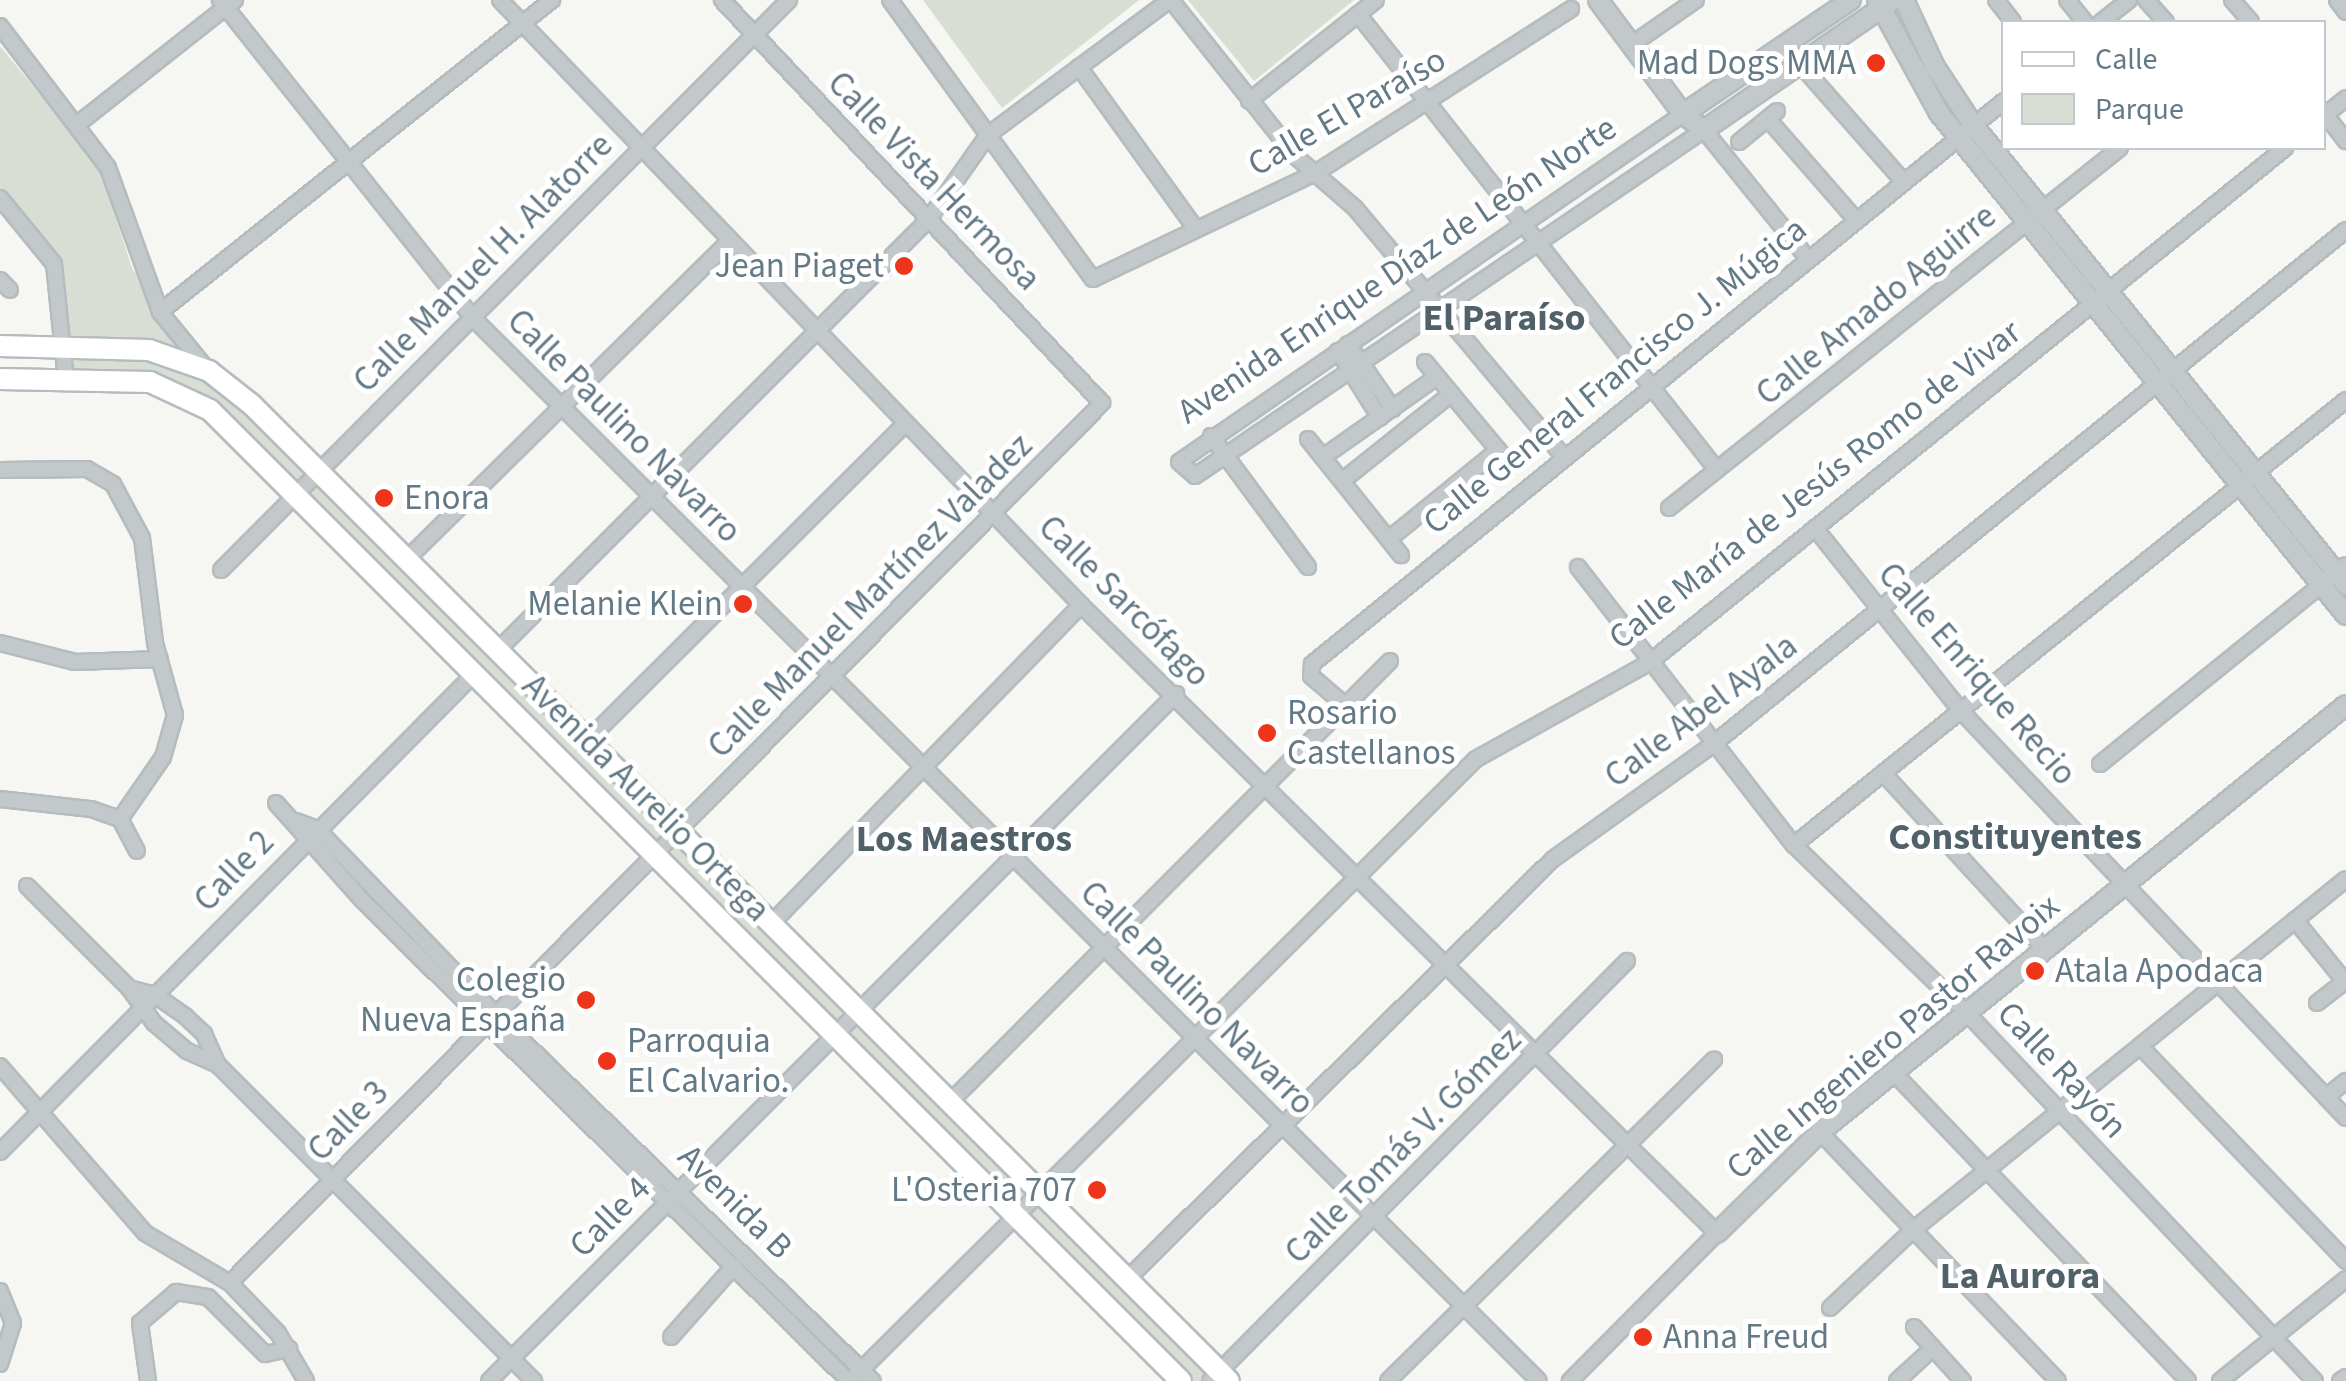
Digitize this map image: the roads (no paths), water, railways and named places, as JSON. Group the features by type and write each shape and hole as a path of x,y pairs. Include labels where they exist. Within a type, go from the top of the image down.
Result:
{"main road":[{"name":"Avenida Aurelio Ortega","path":"0,346 149,350 209,371 318,470 1127,1279 1220,1378"},
{"name":"Avenida Aurelio Ortega","path":"0,378 174,388 210,410 1181,1381"}],"street":[{"name":"Calle Sarcófago","path":"500,0 638,151 1082,605 1718,1233"},
{"path":"160,312 552,0"},
{"name":"Calle Vista Hermosa","path":"722,0 1102,403"},
{"name":"Calle Manuel H. Alatorre","path":"221,570 788,0"},
{"path":"890,0 988,135"},
{"path":"498,650 928,220 988,135 1170,0 1248,101 1318,172 1563,456"},
{"path":"1248,101 1376,0"},
{"path":"1598,0 1684,114 1704,130 1808,259"},
{"path":"1631,45 1696,0"},
{"name":"Avenida Enrique Díaz de León Norte","path":"1851,0 1179,459 1192,477 1442,314 1883,3"},
{"path":"1904,0 1966,131"},
{"path":"1996,0 2011,20"},
{"path":"2068,0 2083,20"},
{"path":"2103,20 2128,0"},
{"path":"2146,0 2164,20"},
{"path":"2336,0 2346,12"},
{"path":"79,123 227,2"},
{"name":"Calle Paulino Navarro","path":"227,2 473,318 1539,1381"},
{"path":"1883,3 1923,90 1966,131 2247,478 2338,577 2346,615"},
{"name":"Calle El Paraíso","path":"988,135 1093,279 1318,172 1570,9"},
{"path":"1358,14 1717,470"},
{"path":"0,26 79,123 108,168 160,312 209,371"},
{"path":"1800,64 1904,182"},
{"path":"1079,67 1196,229"},
{"name":"Calle General Francisco J. Múgica","path":"1346,706 1311,676 1312,664 2001,103"},
{"path":"1739,106 1767,119 1856,220"},
{"path":"2326,116 2346,141"},
{"path":"1739,142 1767,119"},
{"name":"Calle Amado Aguirre","path":"1669,508 2118,150"},
{"name":"Calle María de Jesús Romo de Vivar","path":"858,1378 1038,1190 1476,759 1650,662 2277,150"},
{"path":"0,198 54,264 66,346 66,380"},
{"name":"Calle Abel Ayala","path":"1127,1279 1554,859 1711,746 2346,230"},
{"path":"407,559 728,243"},
{"path":"1343,348 1386,413"},
{"path":"1425,362 1509,464"},
{"path":"1323,457 1437,377"},
{"path":"1342,481 1451,394"},
{"path":"1794,845 2346,400"},
{"name":"Calle Manuel Martínez Valadez","path":"679,831 1102,403"},
{"path":"588,740 904,424"},
{"path":"1211,436 1308,568"},
{"path":"1308,438 1401,555"},
{"path":"1389,539 1498,450"},
{"path":"0,470 87,469 113,484 142,538 160,659 175,715 171,739 120,819"},
{"name":"Calle Enrique Recio","path":"1815,528 1961,711 2346,1118"},
{"name":"Calle Rayón","path":"1578,567 1711,746 1794,845 1966,1012 2315,1381"},
{"path":"2100,764 2338,577"},
{"path":"771,924 1082,605"},
{"path":"0,643 75,662 160,659"},
{"path":"950,1102 1390,662"},
{"name":"Calle 2","path":"0,1152 474,674"},
{"name":"Calle 4","path":"489,1381 1176,694"},
{"name":"Calle Ingeniero Pastor Ravoix","path":"1718,1233 1820,1132 2346,705"},
{"path":"1883,773 2045,949"},
{"path":"0,799 91,808 120,819 137,852"},
{"name":"Avenida B","path":"276,803 312,834 491,1020 791,1300 858,1378"},
{"name":"Calle 3","path":"230,1284 679,831"},
{"path":"1830,1308 1913,1230 2346,879"},
{"path":"27,886 129,988 140,1009 187,1050 218,1065 534,1381"},
{"path":"2296,920 2345,981 2317,1004"},
{"name":"Calle Tomás V. Gómez","path":"1220,1378 1627,961"},
{"path":"129,988 155,994 204,1034 218,1065"},
{"path":"2140,1046 2346,1261"},
{"path":"1388,1381 1714,1059"},
{"path":"0,1066 145,1234 230,1284 290,1349 306,1381"},
{"path":"1893,1072 2188,1381"},
{"path":"2326,1097 2346,1081"},
{"path":"1820,1132 2058,1381"},
{"name":"Avenida B","path":"676,1194 734,1266 858,1378"},
{"path":"1570,1381 1718,1233"},
{"path":"671,1337 734,1266"},
{"path":"2220,1381 2346,1279"},
{"path":"0,1291 13,1323 0,1364"},
{"path":"148,1381 140,1323 176,1292 208,1297 264,1354 290,1349"},
{"path":"780,1311 791,1300"},
{"path":"1914,1327 1963,1381"},
{"path":"1897,1381 1933,1348"}],"place":[{"name":"Mad Dogs MMA","path":"1876,63"},
{"name":"Jean Piaget","path":"904,266"},
{"name":"Enora","path":"384,498"},
{"name":"Melanie Klein","path":"743,604"},
{"name":"Rosario Castellanos","path":"1267,733"},
{"name":"Atala Apodaca","path":"2035,971"},
{"name":"Colegio Nueva España","path":"586,1000"},
{"name":"Parroquia El Calvario.","path":"607,1061"},
{"name":"L'Osteria 707","path":"1097,1190"},
{"name":"Anna Freud","path":"1643,1337"}],"district":[{"name":"El Paraíso","path":"1504,319"},
{"name":"Constituyentes","path":"2015,838"},
{"name":"Los Maestros","path":"964,840"},
{"name":"La Aurora","path":"2020,1277"}]}
